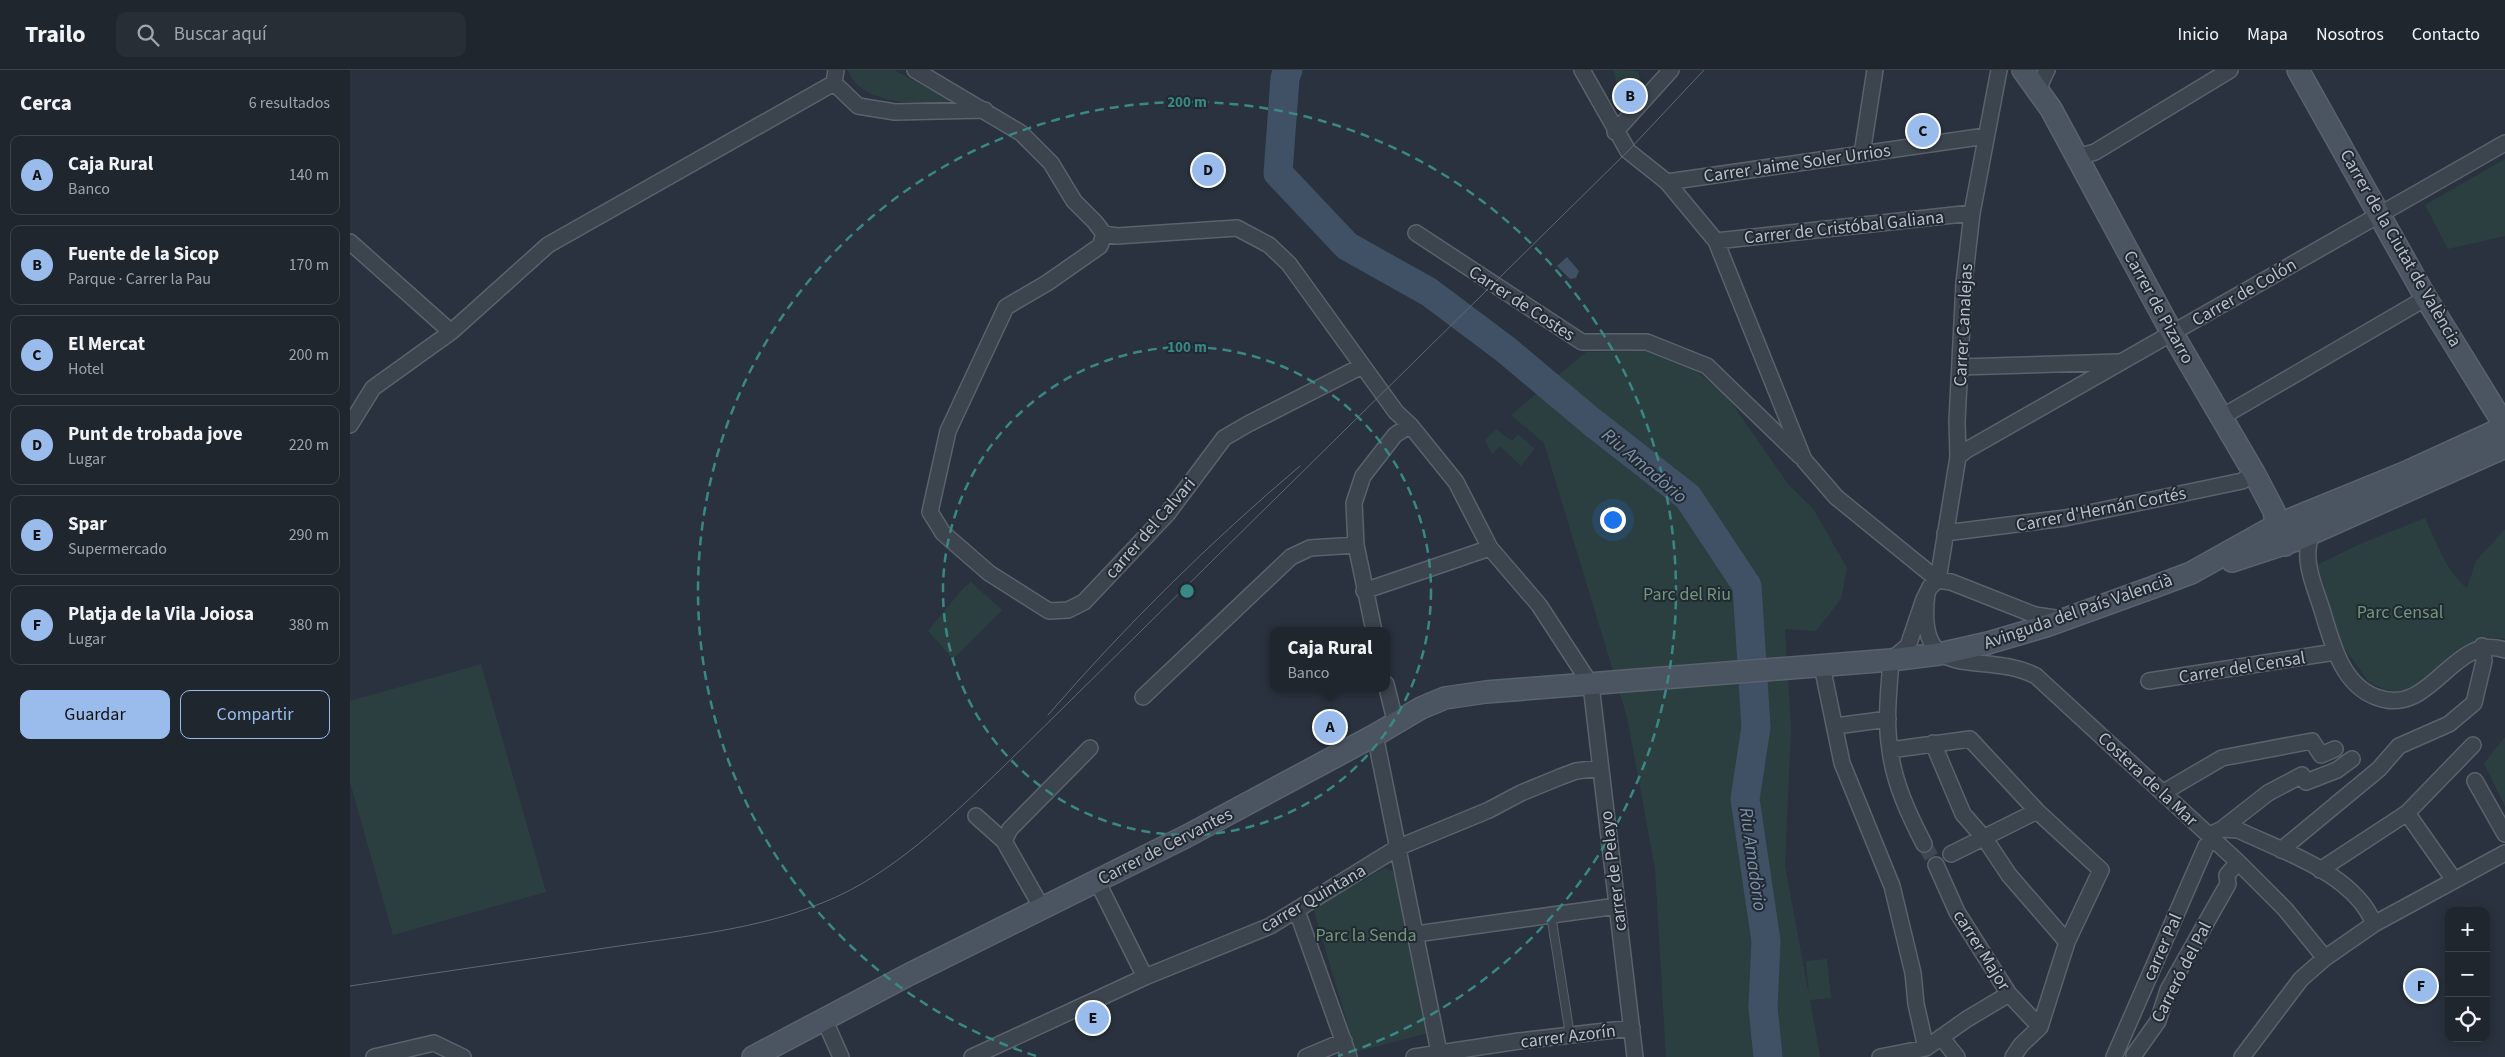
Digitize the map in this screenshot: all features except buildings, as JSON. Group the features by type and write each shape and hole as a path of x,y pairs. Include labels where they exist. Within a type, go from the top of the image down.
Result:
{"main road":[{"name":"Carrer de Pizarro","path":"2023,70 2042,79 2077,157 2172,333 2220,418 2254,473 2274,511 2281,535"},
{"name":"Carrer de la Ciutat de València","path":"2298,70 2348,154 2426,298 2505,426"},
{"name":"Avinguda del País Valencià","path":"1591,685 1891,660 1939,654 1988,643 2066,619 2191,573 2281,535 2408,471 2505,426"},
{"path":"2281,535 2312,533 2505,447"},
{"name":"Carrer de Cervantes","path":"753,1057 824,1019 1187,836 1396,724 1421,708 1445,698 1478,693 1591,685"}],"street":[{"path":"915,70 986,110 1021,133 1051,163 1074,201 1104,234 1117,236 1238,228 1269,245 1289,264 1336,326 1362,366 1396,412 1410,425 1456,482 1490,548 1539,605 1591,685"},
{"path":"1582,70 1609,116 1615,132 1628,151 1667,182 1716,241 1804,460 1836,497 1938,580 1956,583 2035,614 2066,619"},
{"path":"1615,132 1671,70"},
{"path":"1862,154 1875,70"},
{"name":"Carrer Canalejas","path":"1938,580 1958,458 1957,421 1964,283 1972,213 2000,70"},
{"path":"2077,157 2095,152 2230,70"},
{"path":"350,425 373,388 451,332 548,245 835,76 858,106 895,112 986,110"},
{"name":"Carrer Jaime Soler Urrios","path":"1667,182 1986,136"},
{"name":"Carrer de Colón","path":"1958,458 1964,451 2505,143"},
{"name":"Carrer de Cristóbal Galiana","path":"1716,241 1972,213"},
{"name":"Carrer de Costes","path":"1416,233 1582,342 1646,342 1707,366 1804,460"},
{"name":"carrer del Calvari","path":"1104,234 1100,246 1047,283 1006,307 948,432 930,512 943,533 988,573 1049,611 1068,610 1084,602 1168,513 1224,438 1362,366"},
{"path":"350,242 451,332"},
{"path":"2220,418 2426,298"},
{"path":"1960,367 2121,362"},
{"path":"1373,627 1364,591 1356,544 1354,503 1363,476 1396,435 1410,425"},
{"name":"Carrer d'Hernán Cortés","path":"1945,533 2065,518 2242,481 2254,473"},
{"path":"2306,558 2312,533"},
{"path":"2281,535 2306,558 2335,652 2352,680 2369,694 2389,702 2408,699 2433,683 2469,652 2482,646 2491,646 2505,650"},
{"path":"1143,697 1291,557 1310,548 1356,544"},
{"path":"1364,591 1490,548"},
{"path":"1924,844 1901,794 1890,750 1888,719 1891,660 1908,646 1927,593 1933,583 1938,580"},
{"path":"1927,593 1927,629 1930,642 1939,654"},
{"path":"2281,850 2379,769 2399,746 2449,724 2474,703 2484,661 2482,646"},
{"name":"Carrer del Censal","path":"2149,681 2335,652"},
{"name":"Costera de la Mar","path":"1939,654 1964,661 2016,667 2036,676 2164,792 2215,834 2238,862 2285,909 2325,958"},
{"path":"1819,667 1836,726 1842,763 1892,886 1913,973 1916,1004 1926,1048"},
{"name":"carrer de Pelayo","path":"1591,685 1635,1057"},
{"path":"1388,692 1396,724"},
{"path":"1836,726 1888,719"},
{"path":"1375,735 1396,848 1416,934 1439,1052"},
{"path":"1890,750 1970,738 2037,811 2101,870 2067,942 2040,1027 2013,1057"},
{"path":"2164,792 2222,758 2312,741 2321,755 2335,748"},
{"path":"1933,743 1964,814 1985,839 2009,876 2067,942"},
{"path":"2320,870 2407,813 2473,745"},
{"path":"1004,841 1010,829 1090,748"},
{"path":"2215,834 2268,793 2302,775 2306,782 2337,770 2352,759"},
{"name":"carrer Quintana","path":"972,1057 1145,978 1270,926 1396,848 1489,810 1521,793 1560,777 1576,771 1600,768"},
{"path":"2475,781 2505,834"},
{"path":"1951,854 1985,839 2037,811"},
{"path":"2407,813 2454,880"},
{"path":"976,816 1004,841 1042,908"},
{"path":"2215,834 2238,830 2343,882 2369,914 2374,924"},
{"name":"carrer Pal","path":"2114,1057 2202,855 2215,834"},
{"path":"2242,1057 2301,979 2325,958 2374,924 2505,853"},
{"name":"Carreró del Pal","path":"2134,1055 2158,1021 2168,990 2228,884 2227,875 2238,862"},
{"name":"carrer Major","path":"1936,866 1957,912 2009,994 2040,1027"},
{"path":"1097,881 1145,978"},
{"path":"1416,934 1617,906"},
{"name":"carrer Quintana","path":"1297,911 1349,1057"},
{"path":"1880,1057 1926,1048 2009,994"},
{"path":"824,1019 840,1057"},
{"name":"carrer Azorín","path":"1414,1057 1439,1052 1632,1028"},
{"path":"1941,1037 1957,1057"},
{"path":"1306,1057 1344,1041"},
{"path":"374,1057 434,1043 464,1057"}],"lane":[{"path":"1551,915 1570,1035"}],"green space":[{"path":"848,70 894,70 949,100 947,105 921,104 877,96 864,90 854,81"},
{"path":"1613,70 1638,71 1641,82 1648,86 1628,108 1623,105"},
{"path":"2505,159 2505,236 2448,249 2425,205"},
{"name":"Parc del Riu","path":"1647,351 1697,372 1726,395 1789,485 1814,510 1847,568 1841,599 1816,631 1785,629 1791,728 1785,865 1809,996 1806,961 1827,959 1831,998 1810,1000 1820,1057 1666,1057 1655,868 1627,717 1544,443 1511,415 1586,352"},
{"path":"1496,429 1512,441 1518,434 1535,449 1521,466 1500,446 1492,454 1485,440"},
{"name":"Parc Censal","path":"2425,518 2447,565 2467,588 2476,561 2505,529 2505,639 2492,638 2480,640 2458,653 2418,685 2392,693 2369,682 2337,638 2324,584 2317,565 2360,544"},
{"path":"971,582 1002,610 953,659 928,631 964,587"},
{"path":"481,664 546,892 393,935 350,782 350,701"},
{"path":"2505,737 2505,807 2484,763"},
{"name":"Parc la Senda","path":"1385,868 1392,871 1397,878 1428,1033 1356,1052 1313,908"}],"water":[{"path":"1567,257 1579,271 1576,278 1570,279 1557,266"}],"waterway":[{"name":"Riu Amadòrio","path":"1288,70 1285,78 1278,173 1347,246 1429,292 1505,349 1592,422 1688,497 1747,586 1756,727 1745,799 1766,941 1763,1007 1768,1057"}],"tunnel":[{"path":"1924,844 1936,865"}],"tram line":[{"path":"350,986 696,935 748,925 798,912 822,903 847,892 895,862 939,827 1000,770 1628,151 1704,70"},
{"path":"1048,715 1107,649 1169,586 1233,524 1300,466"}],"place":[{"name":"Fuente de la Sicop","path":"1630,96"},
{"name":"El Mercat","path":"1923,131"},
{"name":"Punt de trobada jove","path":"1208,170"},
{"name":"Caja Rural","path":"1330,727"},
{"name":"Platja de la Vila Joiosa","path":"2421,986"},
{"name":"Spar","path":"1093,1018"}]}
